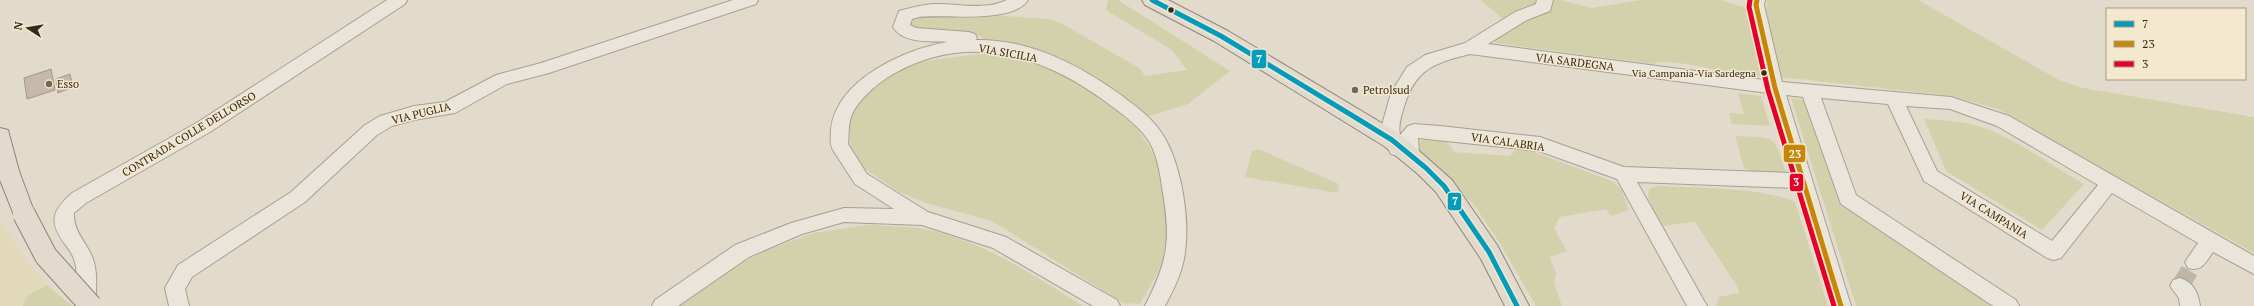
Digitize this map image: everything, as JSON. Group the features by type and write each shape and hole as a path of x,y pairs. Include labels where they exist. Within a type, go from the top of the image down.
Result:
{"main road":[{"path":"1152,0 1180,16 1221,36 1392,140 1410,154 1444,186 1489,252 1517,306"},
{"path":"1180,16 1213,43 1389,149 1458,208"},
{"path":"0,136 8,171 24,214 46,256 91,306"}],"street":[{"name":"CONTRADA COLLE DELL'ORSO","path":"85,306 87,278 83,256 71,240 63,224 64,210 79,198 204,128 399,0"},
{"name":"VIA PUGLIA","path":"180,306 176,288 185,271 298,197 371,130 386,121 414,113 449,108 481,89 502,79 543,69 750,0"},
{"path":"979,46 970,38 912,34 901,27 905,15 924,6 1000,10 1020,0"},
{"name":"VIA SARDEGNA","path":"1392,140 1389,128 1399,91 1410,73 1432,58 1470,48 1521,16 1544,7 1545,0"},
{"path":"1757,0 1756,5 1775,88 1841,306"},
{"name":"VIA SICILIA","path":"1110,306 999,242 922,218 861,179 839,145 843,116 865,84 901,62 947,49 979,46 1023,53 1054,62 1082,78 1114,100 1151,131 1161,148 1168,170 1179,224 1179,240 1173,266 1155,306"},
{"name":"VIA SARDEGNA","path":"1470,48 1775,88"},
{"path":"1775,88 1952,103 2003,121 2254,266"},
{"path":"1810,91 1848,199 2009,306"},
{"name":"VIA CAMPANIA","path":"1894,98 1930,176 2054,252 2110,183"},
{"name":"VIA SARDEGNA","path":"1353,116 1372,125 1378,125 1386,121 1394,110"},
{"name":"VIA SARDEGNA","path":"1394,110 1398,136 1410,154"},
{"name":"VIA CALABRIA","path":"1410,154 1408,136 1414,131 1540,144 1623,174 1802,181"},
{"path":"1392,140 1401,155 1420,174"},
{"path":"1623,174 1697,306"},
{"path":"662,306 742,251 798,228 844,215 922,218"},
{"path":"2195,262 2210,241"},
{"path":"2180,286 2188,294 2190,306"}],"shaded area":[{"path":"1108,0 1118,0 1230,71 1188,104 1146,117 1080,69 1060,58 1039,51 989,43 980,36 969,33 911,28 909,22 912,15 934,11 1047,19 1059,22 1139,68 1145,76 1187,70 1172,50 1106,10"},
{"path":"1481,0 1560,0 1592,8 1641,0 1721,0 1749,9 1762,76 1752,78 1672,62 1660,62 1653,64 1495,43 1495,38 1513,28"},
{"path":"1767,0 1918,0 2059,80 2083,88 2254,117 2254,253 1998,109 1952,96 1781,77 1766,14"},
{"path":"986,53 1034,62 1062,72 1103,98 1136,127 1149,146 1163,174 1169,246 1157,274 1140,304 1123,303 992,221 926,203 897,191 855,162 850,144 850,119 864,97 891,75 919,62"},
{"path":"1738,93 1761,96 1770,126 1732,124 1729,113 1744,114"},
{"path":"1791,98 1805,100 1843,202 2000,306 1856,306"},
{"path":"1924,119 1967,123 1994,132 2020,145 2084,184 2042,230 1946,171"},
{"path":"1735,136 1768,138 1773,141 1779,152 1787,176 1754,174 1744,167"},
{"path":"1423,140 1447,141 1454,152 1509,156 1517,150 1526,149 1614,182 1622,191 1629,210 1611,216 1606,209 1560,217 1554,228 1567,251 1549,257 1556,272 1554,283 1562,306 1536,306 1501,245 1475,206 1415,149 1416,143"},
{"path":"1258,149 1339,184 1338,193 1245,177 1252,151"},
{"path":"1658,186 1728,189 1765,193 1795,202 1828,306 1716,306 1719,297 1739,293 1737,286 1695,222 1661,226 1648,197 1649,189"},
{"path":"0,219 26,261 47,285 28,295 23,306 0,306"},
{"path":"869,225 924,229 967,241 1026,271 1083,306 679,306 727,270 765,251 813,233"},
{"path":"47,285 72,306 23,306 28,295"}],"building":[{"name":"Esso","path":"51,69 55,90 27,99 24,78"},
{"path":"70,74 73,87 58,93 56,79"}],"tunnel":[{"path":"2180,286 2195,262"}],"transit line":[{"name":"7","path":"1152,0 1221,36 1353,116 1392,140 1426,168 1444,186 1489,252 1517,306"},
{"name":"3","path":"1750,0 1749,7 1768,90 1834,306"},
{"name":"23","path":"1757,0 1756,5 1775,88 1841,306"}],"place":[{"name":"Via Campania-Via Sardegna","path":"1764,73"},
{"name":"Esso","path":"49,84"},
{"name":"Petrolsud","path":"1355,90"}]}
